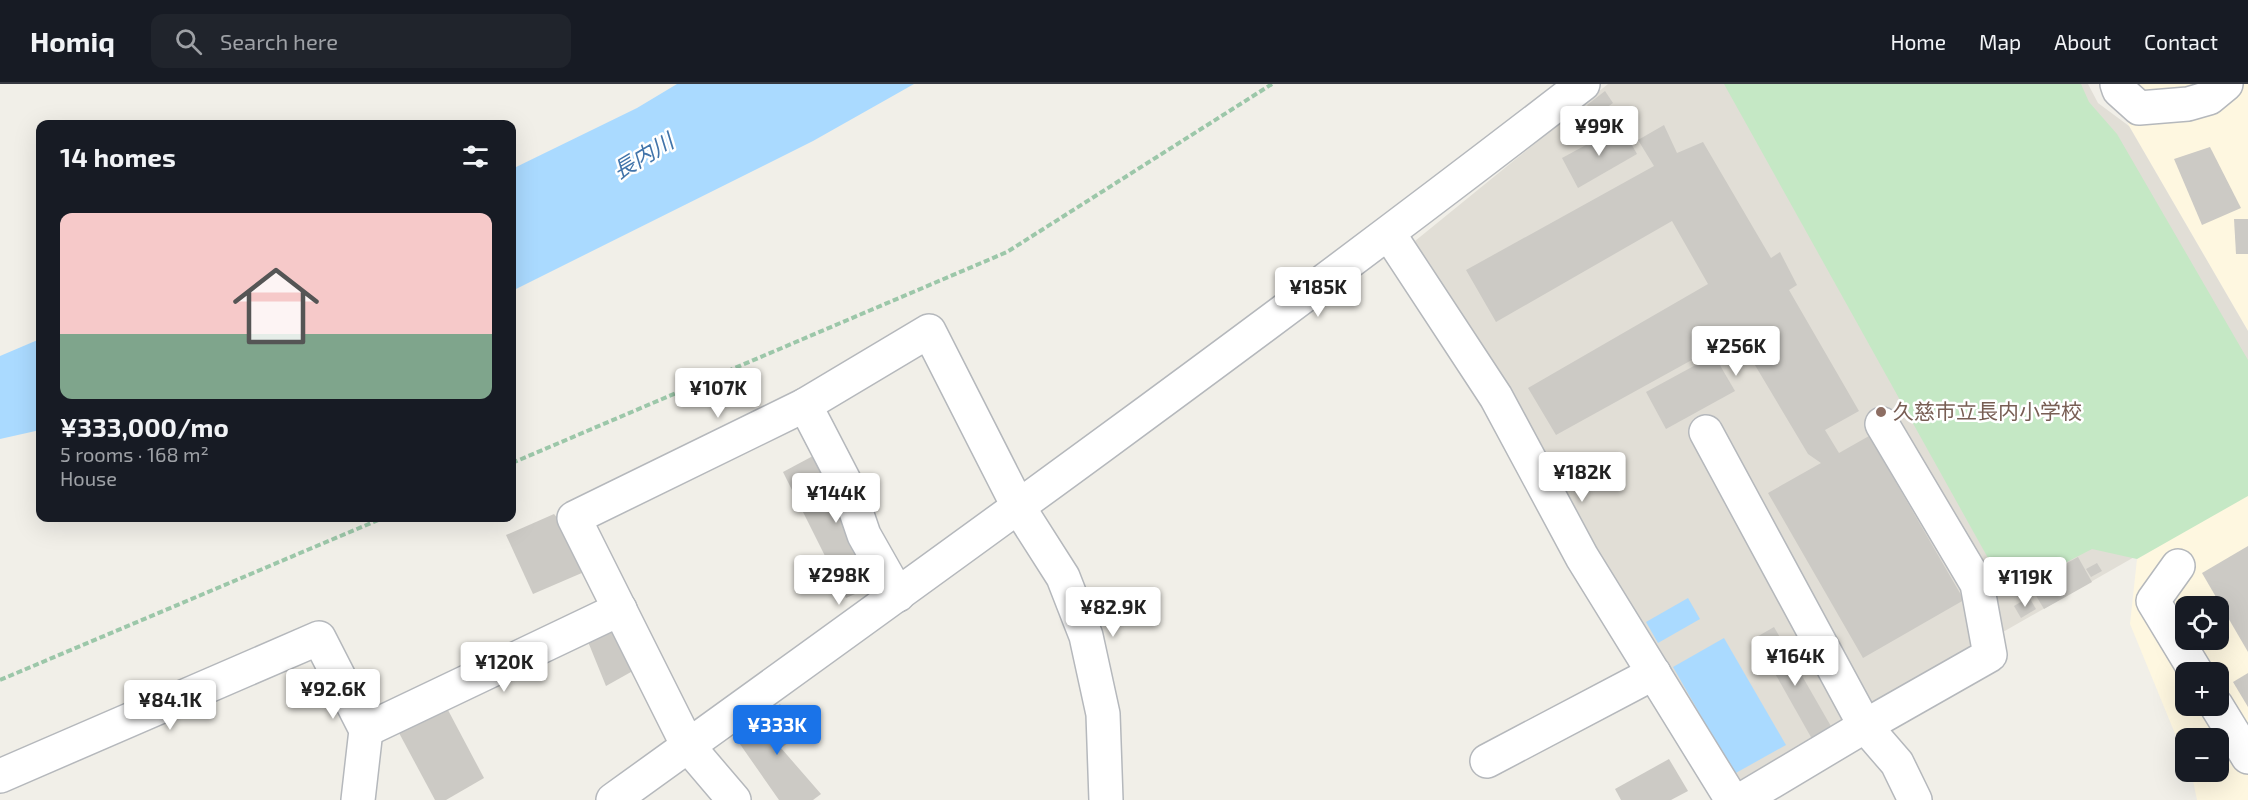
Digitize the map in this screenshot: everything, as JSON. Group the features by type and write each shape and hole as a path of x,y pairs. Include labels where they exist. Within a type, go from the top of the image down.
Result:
{"street":[{"path":"613,800 1019,508 1389,234 1582,84"},
{"path":"2117,84 2120,90 2139,108 2209,98 2226,84"},
{"path":"1389,234 1496,397 1582,556 1731,800"},
{"path":"734,800 688,746 574,518 805,405 929,331 1019,508 1063,577 1086,636 1102,714 1106,800"},
{"path":"805,405 848,488 864,535 898,595"},
{"path":"1741,800 1990,655 1977,584 1882,424"},
{"path":"1706,432 1865,726 1897,763 1915,800"},
{"path":"2178,566 2153,601 2190,662"},
{"path":"366,730 620,609"},
{"path":"0,776 319,638 366,730 358,800"},
{"path":"1487,761 1654,673"},
{"path":"2223,716 2248,757"}],"path":[{"path":"516,461 1007,252 1272,84"},
{"path":"0,680 374,522"}],"shaded area":[{"name":"久慈市立長内小学校","path":"1608,84 2088,84 2098,103 2129,126 2248,331 2248,492 1732,787 1415,241"},
{"path":"2113,84 2248,84 2248,331 2129,126"},
{"path":"2248,494 2248,800 2197,800 2193,782 2229,782 2229,728 2175,728 2175,734 2130,624 2137,559"}],"green space":[{"path":"1724,84 2081,84 2089,102 2117,134 2248,360 2248,496 2137,559 2092,549 2028,582 1998,576"}],"water":[{"name":"長内川","path":"677,84 914,84 813,141 516,289 516,167 637,108"},
{"path":"36,341 36,431 0,439 0,356"},
{"path":"1688,598 1700,619 1658,643 1646,622"},
{"path":"1724,638 1786,745 1734,774 1673,667"}],"building":[{"path":"1605,91 1613,103 1595,116 1587,105"},
{"path":"1664,125 1677,153 1703,142 1771,258 1780,252 1797,285 1789,290 1859,411 1825,430 1839,453 1869,436 1964,600 1863,658 1768,493 1821,463 1808,454 1737,335 1556,435 1528,388 1708,284 1672,221 1496,322 1466,270 1654,166 1638,140"},
{"path":"1621,126 1637,154 1578,188 1562,158"},
{"path":"2210,147 2241,208 2202,225 2174,159"},
{"path":"2234,219 2248,219 2248,254 2236,254"},
{"path":"1714,355 1735,391 1666,429 1646,392"},
{"path":"826,449 889,579 846,598 783,472"},
{"path":"554,514 598,566 533,594 506,535"},
{"path":"2248,546 2248,652 2229,619 2229,596 2215,596 2202,573"},
{"path":"2078,557 2092,582 2044,609 2029,584"},
{"path":"2097,563 2102,571 2091,577 2086,569"},
{"path":"2029,597 2036,609 2021,618 2014,606"},
{"path":"609,614 647,663 606,686 582,627"},
{"path":"1774,627 1836,735 1816,746 1755,638"},
{"path":"2248,673 2248,707 2233,682"},
{"path":"440,695 484,778 446,800 435,800 391,718"},
{"path":"780,704 802,733 781,748 821,794 813,800 779,800 735,737"},
{"path":"1669,759 1688,791 1671,800 1621,800 1615,789"}],"place":[{"name":"久慈市立長内小学校","path":"1881,412"}]}
